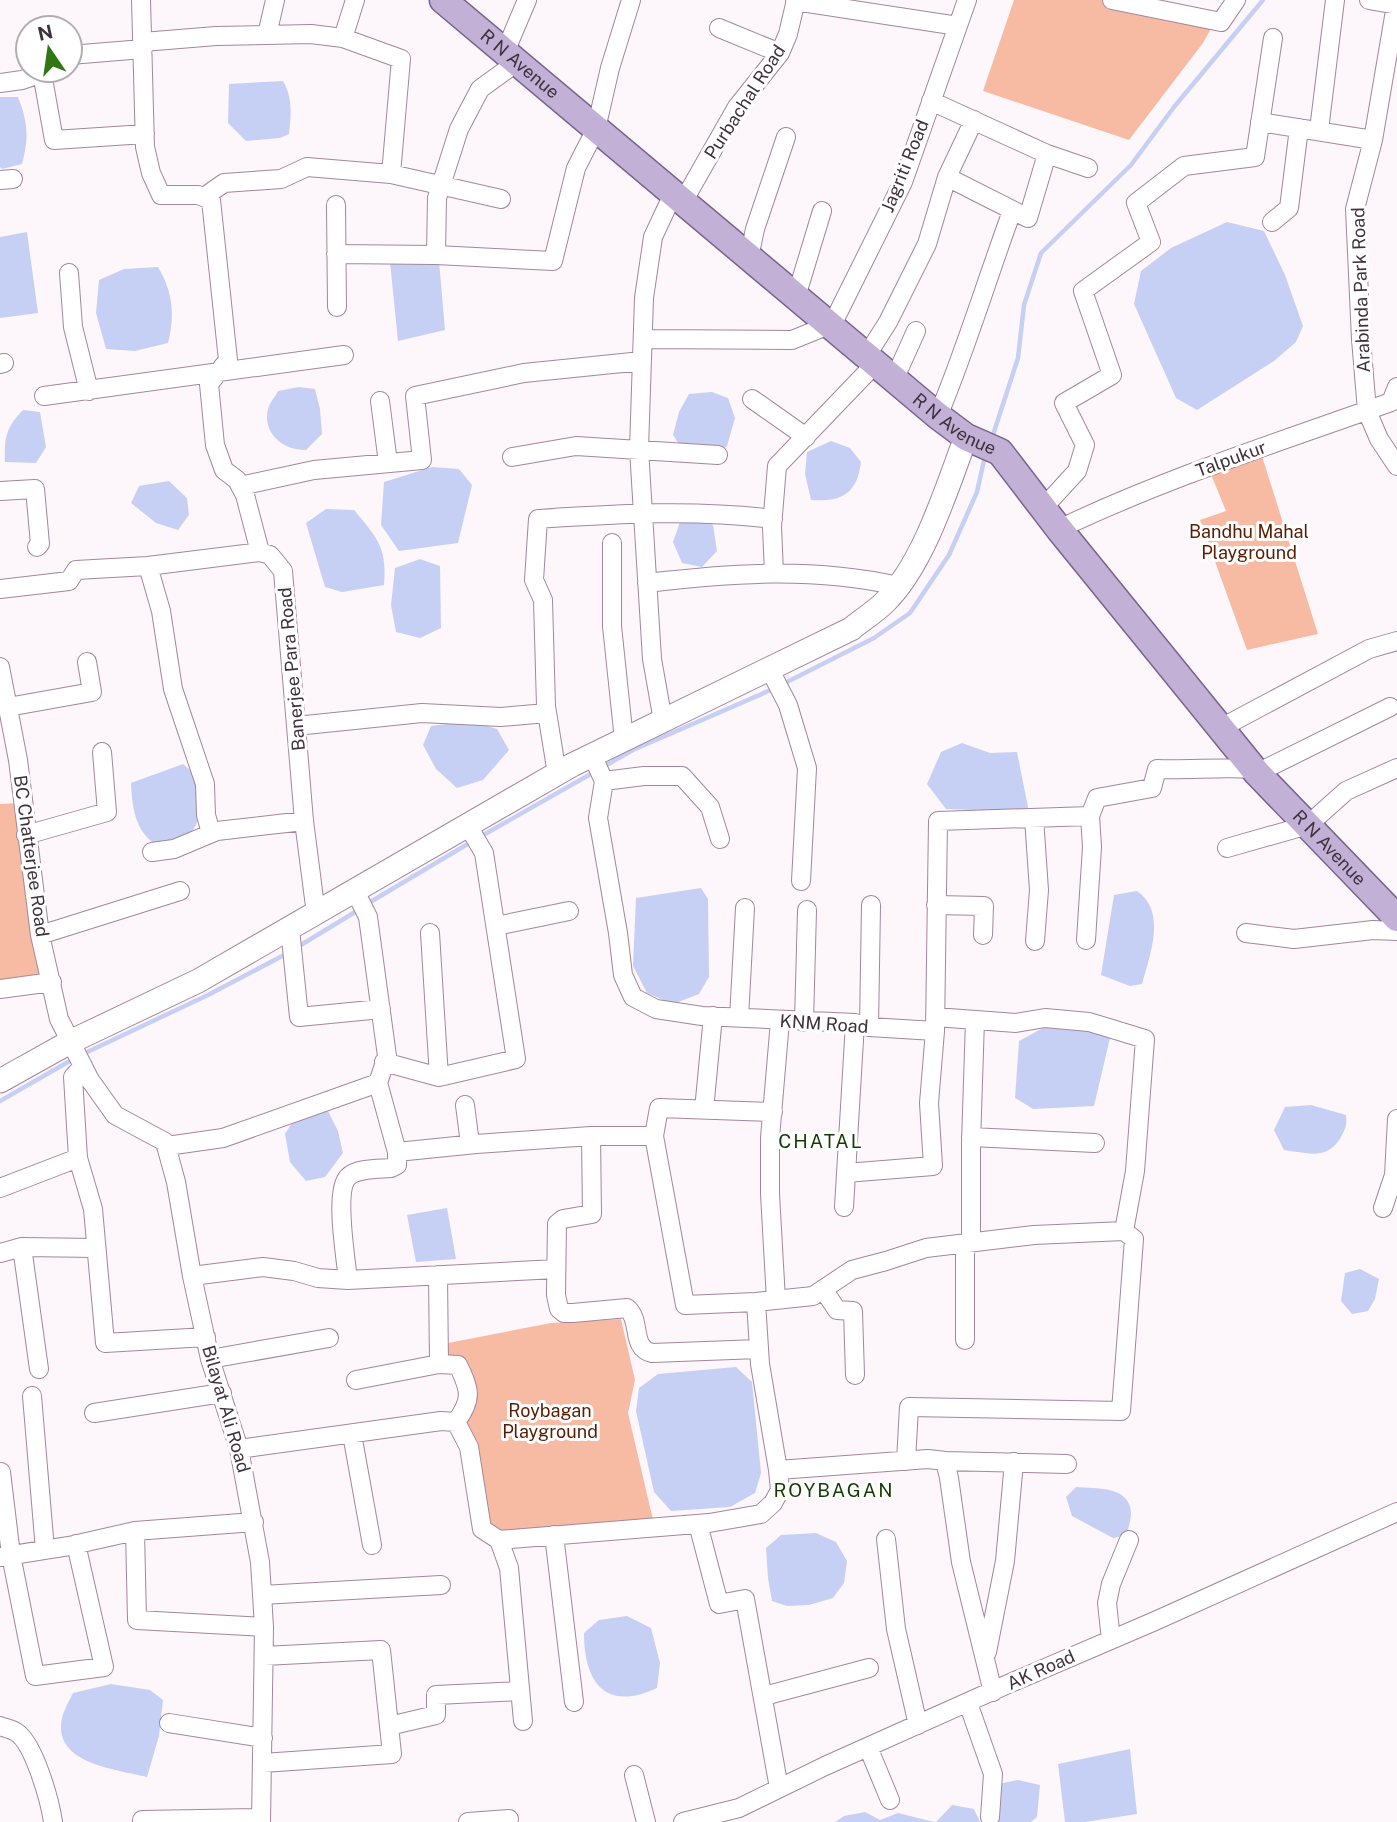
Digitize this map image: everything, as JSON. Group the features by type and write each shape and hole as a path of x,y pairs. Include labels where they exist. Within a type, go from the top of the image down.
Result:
{"main road":[{"name":"R N Avenue","path":"443,0 466,9 511,57 679,196 749,258 938,416 982,444 1043,508 1256,771 1397,918"}],"street":[{"path":"0,589 69,581 76,570 148,566 260,552 245,495 237,480 224,470 215,445 209,384 228,360 211,200 198,195 161,195 151,173 145,148 141,0"},
{"path":"267,35 275,0"},
{"path":"343,38 355,0"},
{"path":"436,255 437,198 459,129 480,89 511,57 527,0"},
{"path":"336,254 436,255 553,261 576,168 596,129 610,68 631,0"},
{"path":"796,0 958,26"},
{"name":"Purbachal Road","path":"663,721 652,659 639,449 644,298 653,237 737,107 780,53 796,0"},
{"name":"Jagriti Road","path":"830,326 903,181 967,0"},
{"path":"1112,0 1221,22 1236,0"},
{"path":"1319,130 1335,0"},
{"path":"1369,0 1397,5"},
{"name":"Arabinda Park Road","path":"1367,411 1355,209 1373,139 1397,5"},
{"path":"719,27 780,53"},
{"path":"84,53 216,36 311,34 343,38 401,60 391,174"},
{"path":"1043,508 1077,471 1085,445 1064,403 1112,375 1083,291 1151,242 1136,203 1184,166 1255,157 1273,38"},
{"path":"45,84 54,140 145,134"},
{"path":"931,101 1047,154 1088,168"},
{"path":"879,366 888,322 927,244 947,177 974,120"},
{"path":"1260,122 1373,139"},
{"path":"1272,222 1289,208 1299,128"},
{"path":"749,258 755,229 786,136"},
{"path":"947,177 1028,218 1047,154"},
{"path":"204,197 224,183 281,179 307,167 391,174 500,199"},
{"path":"335,205 337,307"},
{"path":"796,297 822,211"},
{"path":"938,416 956,373 1012,211"},
{"path":"69,273 73,327 89,391"},
{"path":"643,339 792,340 830,326"},
{"path":"774,573 773,519 777,466 916,331"},
{"path":"44,396 344,355"},
{"path":"240,486 314,470 422,460 415,396 524,373 642,361"},
{"name":"Talpukur","path":"1059,529 1101,509 1178,479 1391,402 1397,387"},
{"path":"752,399 806,436"},
{"path":"380,401 388,463"},
{"path":"1367,411 1379,439 1397,466"},
{"path":"0,1081 70,1042 186,987 592,755 851,629 886,601 898,586 918,555 939,507 982,444"},
{"path":"512,457 576,446 718,456"},
{"path":"0,492 35,489 40,544 37,547"},
{"path":"557,774 547,713 543,600 534,580 538,519 642,512 722,513 773,519"},
{"path":"612,543 612,626 624,740"},
{"name":"Banerjee Para Road","path":"260,552 270,555 284,571 304,821 316,914"},
{"path":"148,566 161,611 173,690 205,784 206,815 211,833"},
{"path":"647,583 722,574 804,572 863,578 898,586"},
{"path":"1222,728 1369,649 1397,641"},
{"path":"8,707 93,692 87,662"},
{"name":"BC Chatterjee Road","path":"0,667 18,760 40,935 59,1019 70,1042"},
{"path":"770,670 788,705 807,768 801,881"},
{"path":"1086,940 1090,816 1097,798 1152,788 1157,769 1198,771 1221,766 1256,771 1390,707"},
{"path":"296,726 422,713 501,717 547,713"},
{"path":"26,835 107,812 103,752"},
{"path":"592,755 604,781 682,775 710,807 720,839"},
{"path":"0,762 18,760"},
{"path":"1227,848 1308,825 1346,791 1397,768"},
{"name":"KNM Road","path":"604,781 598,818 618,933 622,975 633,997 656,1009 713,1017 862,1025 935,1024 975,1020 1016,1023 1045,1018 1089,1022 1145,1039 1135,1171 1124,1231"},
{"path":"846,1173 933,1166 929,1104 935,1024 938,821 1090,816"},
{"path":"1034,818 1039,890 1035,941"},
{"path":"152,852 174,849 211,833 304,821"},
{"path":"384,1062 439,1077 516,1059 484,853 468,826"},
{"path":"40,935 180,891"},
{"path":"348,1280 341,1206 343,1185 354,1173 397,1165 397,1152 378,1083 387,1056 368,917 355,891"},
{"path":"844,1207 872,905"},
{"path":"936,905 984,906 983,935"},
{"path":"739,1018 745,908"},
{"path":"804,1021 807,910"},
{"path":"496,926 569,911"},
{"path":"290,929 299,1017 381,1009"},
{"path":"1246,933 1294,939 1373,930 1397,932"},
{"path":"430,933 439,1077"},
{"path":"0,989 52,982"},
{"path":"704,1110 713,1017"},
{"path":"965,1340 975,1020"},
{"path":"776,1300 770,1194 772,1112 780,1021"},
{"path":"70,1042 90,1080 115,1115 165,1142 167,1146 223,1138 378,1083"},
{"path":"83,1066 73,1077 78,1158 93,1209 105,1343 206,1337"},
{"path":"465,1105 469,1136 476,1144"},
{"path":"772,1112 659,1108 654,1136 685,1305 756,1303 813,1296 852,1270 926,1248 1034,1235 1124,1231 1134,1239 1121,1411 909,1407 906,1461"},
{"path":"1383,1208 1394,1175 1397,1119"},
{"path":"397,1152 591,1136 654,1136"},
{"path":"591,1136 592,1214 563,1219 557,1224 559,1309 564,1313 627,1308 632,1311 640,1346 644,1351 652,1353 759,1349"},
{"path":"971,1137 1095,1143"},
{"name":"Bilayat Ali Road","path":"167,1146 210,1359 239,1449 254,1522 264,1627 261,1820"},
{"path":"0,1188 78,1158"},
{"path":"0,1253 22,1247 96,1248"},
{"path":"22,1247 39,1369"},
{"path":"192,1276 263,1267 294,1271 318,1278 348,1280 556,1269"},
{"path":"438,1275 439,1364"},
{"path":"823,1290 837,1310 853,1311 855,1375"},
{"path":"499,1540 698,1524 761,1514 773,1503 780,1490 759,1349 756,1303"},
{"path":"210,1359 329,1339"},
{"path":"356,1380 439,1364 458,1365 468,1387 467,1407 456,1422"},
{"path":"94,1413 222,1393"},
{"path":"32,1396 45,1550"},
{"path":"239,1449 441,1421 456,1422"},
{"path":"456,1422 469,1447 482,1529 499,1540 509,1569 523,1721"},
{"path":"352,1434 372,1545"},
{"path":"778,1470 906,1461 1067,1464"},
{"path":"945,1461 950,1478 961,1562 993,1692"},
{"path":"986,1659 1005,1560 1014,1462"},
{"path":"1,1472 6,1556 36,1676 104,1667 76,1544"},
{"name":"AK Road","path":"683,1822 739,1808 868,1747 1397,1512"},
{"path":"6,1556 135,1531 254,1522"},
{"path":"698,1524 719,1604 745,1599 779,1788"},
{"path":"135,1531 137,1620 264,1627"},
{"path":"554,1535 574,1702"},
{"path":"886,1539 895,1629 918,1725"},
{"path":"1111,1640 1107,1602 1111,1584 1129,1540"},
{"path":"262,1595 441,1585"},
{"path":"263,1763 392,1754 381,1650 264,1656"},
{"path":"764,1696 869,1668"},
{"path":"388,1726 436,1715 436,1695 519,1691"},
{"path":"968,1703 993,1774 990,1817"},
{"path":"169,1723 263,1738"},
{"path":"0,1726 18,1732 33,1758 49,1798 53,1822"},
{"path":"868,1747 890,1800"},
{"path":"634,1775 646,1822"},
{"path":"468,1822 509,1819"},
{"path":"142,1822 261,1820"}],"green space":[{"path":"1014,0 1102,0 1213,25 1203,43 1129,140 983,91"},
{"name":"Bandhu Mahal Playground","path":"1261,453 1318,634 1247,650 1200,520 1226,511 1210,472"},
{"path":"20,803 47,979 0,985 0,804"},
{"name":"Roybagan Playground","path":"621,1319 635,1380 628,1413 653,1520 500,1533 487,1523 461,1420 473,1403 445,1357 443,1344 551,1323"}],"water":[{"path":"283,81 290,100 289,134 280,138 246,141 228,123 229,84"},
{"path":"0,97 18,97 26,130 22,164 2,169 0,167"},
{"path":"1227,222 1264,231 1285,275 1303,326 1296,342 1274,361 1197,410 1176,398 1134,304 1141,271 1171,248"},
{"path":"27,232 38,313 0,318 0,237"},
{"path":"439,261 445,330 398,341 390,262"},
{"path":"158,267 170,295 172,323 168,343 135,351 106,349 96,313 99,280 124,269"},
{"path":"299,387 315,389 320,409 322,434 306,450 289,447 275,438 270,431 267,415 278,391"},
{"path":"712,392 728,398 735,418 727,446 718,453 685,453 673,435 679,412 689,394"},
{"path":"23,410 40,412 46,447 36,463 5,462 7,434"},
{"path":"831,441 850,448 861,462 856,482 852,489 839,497 811,500 805,474 807,452"},
{"path":"432,467 459,469 472,485 458,543 399,551 381,525 384,482"},
{"path":"169,481 187,498 189,515 178,530 156,523 131,503 139,486"},
{"path":"326,509 354,510 369,529 382,552 384,585 342,592 325,587 306,523"},
{"path":"703,517 713,525 717,551 702,567 682,563 673,542 680,522"},
{"path":"420,559 440,566 441,628 420,638 396,632 391,605 395,568"},
{"path":"471,721 497,729 509,750 483,780 457,788 436,769 423,745 431,726"},
{"path":"962,743 990,753 1017,752 1029,812 946,809 927,784 941,752"},
{"path":"183,764 199,778 199,817 193,830 184,837 154,843 139,824 131,783"},
{"path":"701,888 708,899 709,977 699,994 673,1004 647,993 633,966 636,898"},
{"path":"1137,891 1152,910 1154,934 1142,984 1130,986 1101,975 1114,895"},
{"path":"1045,1027 1102,1030 1110,1038 1094,1106 1033,1109 1015,1098 1019,1041"},
{"path":"1311,1105 1346,1115 1346,1126 1341,1137 1330,1150 1316,1154 1284,1150 1274,1130 1285,1107"},
{"path":"328,1111 338,1131 343,1153 325,1177 306,1181 290,1162 285,1134 295,1118"},
{"path":"447,1208 456,1259 416,1262 407,1215"},
{"path":"1360,1269 1379,1279 1375,1299 1368,1311 1352,1314 1341,1301 1345,1273"},
{"path":"736,1367 752,1382 761,1473 755,1493 730,1507 671,1511 654,1492 636,1411 639,1388 658,1374"},
{"path":"1076,1487 1110,1490 1125,1497 1131,1513 1127,1535 1113,1538 1072,1516 1066,1497"},
{"path":"816,1533 836,1542 847,1561 844,1583 833,1598 809,1605 787,1606 772,1601 766,1548 781,1535"},
{"path":"627,1616 651,1628 660,1663 657,1688 624,1697 601,1688 594,1679 588,1666 584,1633 599,1620"},
{"path":"111,1684 150,1690 163,1700 159,1736 147,1777 89,1762 76,1755 67,1745 62,1733 62,1718 73,1693"},
{"path":"1130,1749 1137,1814 1085,1822 1065,1822 1058,1764"},
{"path":"1018,1780 1040,1785 1037,1817 1031,1822 998,1822 998,1784"},
{"path":"952,1805 974,1809 980,1822 936,1822"},
{"path":"865,1812 880,1820 898,1813 934,1822 835,1822 844,1816"}],"waterway":[{"path":"992,438 1018,358 1024,305 1041,253 1131,165 1174,107 1263,0"},
{"path":"781,685 874,638 910,613 949,555 977,492 985,456"},
{"path":"603,767 633,750 773,689"},
{"path":"478,838 596,771"},
{"path":"367,904 471,842"},
{"path":"296,948 360,909"},
{"path":"83,1054 208,995 288,953"},
{"path":"0,1101 75,1058"}],"district":[{"name":"CHATAL","path":"821,1141"},
{"name":"ROYBAGAN","path":"834,1490"}]}
